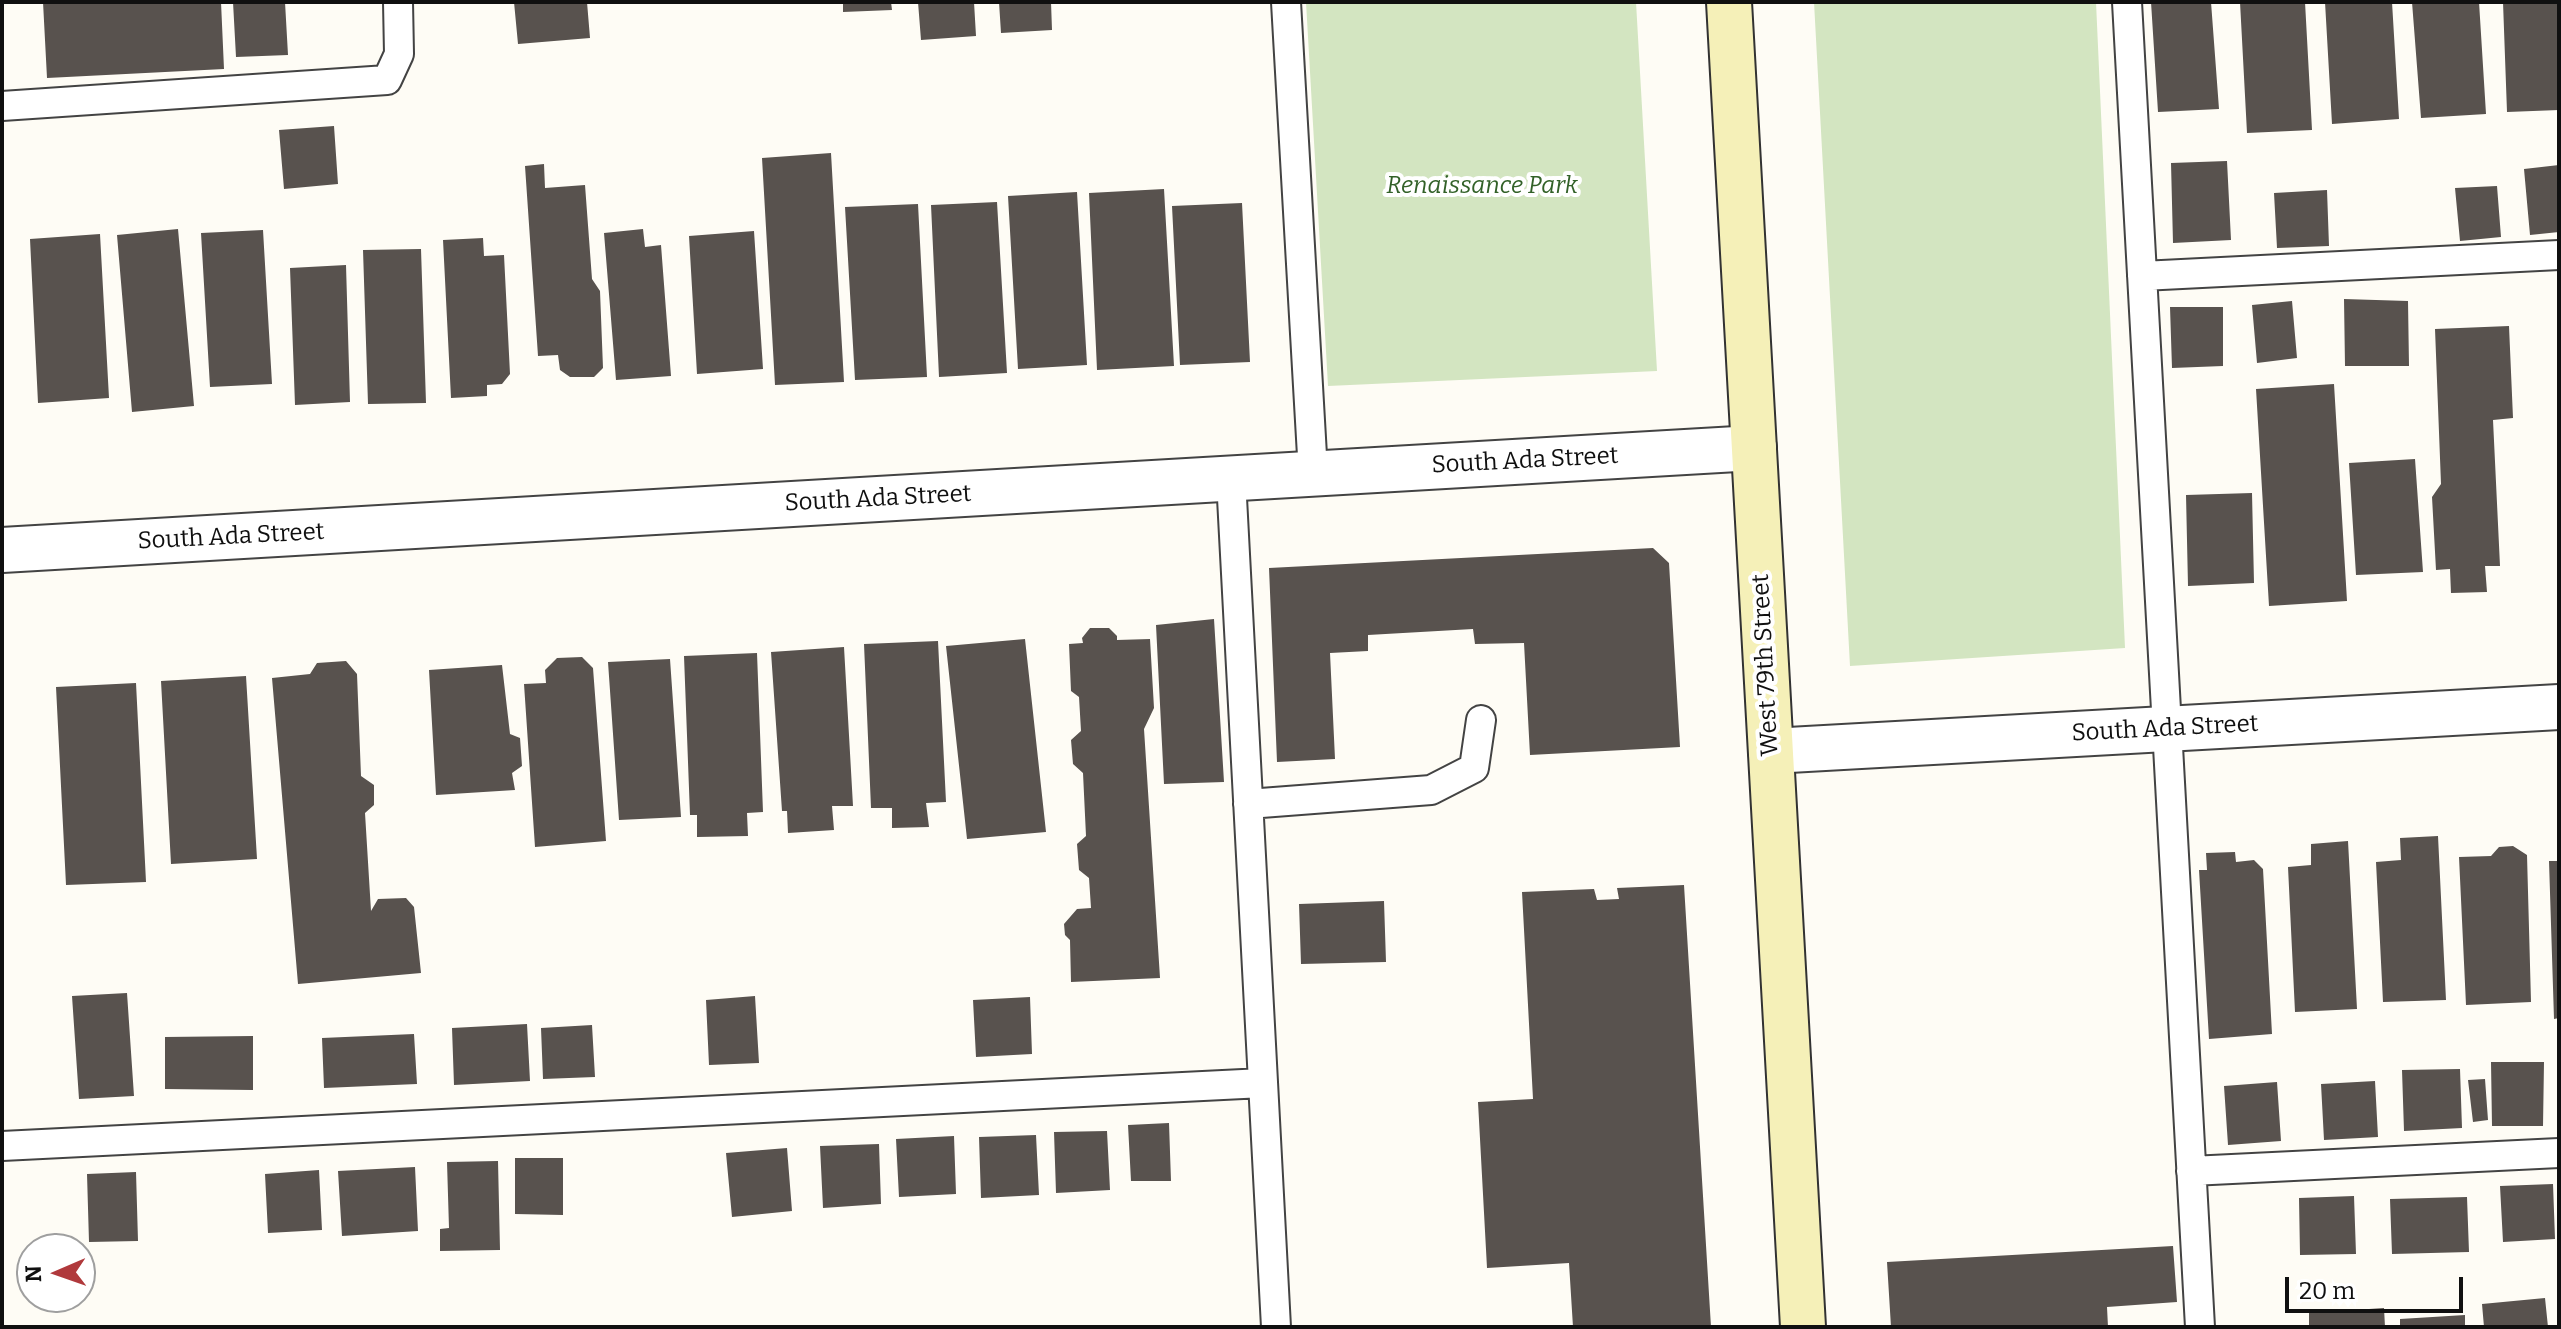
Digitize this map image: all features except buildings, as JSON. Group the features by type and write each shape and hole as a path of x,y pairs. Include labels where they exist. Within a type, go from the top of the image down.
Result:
{"main road":[{"name":"West 79th Street","path":"1729,2 1803,1327"}],"street":[{"name":"South Ada Street","path":"2,550 1754,448"},
{"name":"South Ada Street","path":"1771,751 2559,707"}],"lane":[{"path":"2,106 387,80 399,54 398,2"},
{"path":"1286,2 1313,473"},
{"path":"2127,2 2200,1327"},
{"path":"2142,276 2559,255"},
{"path":"1231,479 1276,1327"},
{"path":"1248,804 1431,790 1474,768 1481,720"},
{"path":"2,1146 1263,1083"},
{"path":"2191,1171 2559,1153"}],"green space":[{"name":"Renaissance Park","path":"1306,2 1636,2 1657,371 1328,386"},
{"path":"1814,2 2096,2 2125,648 1850,666"}]}
